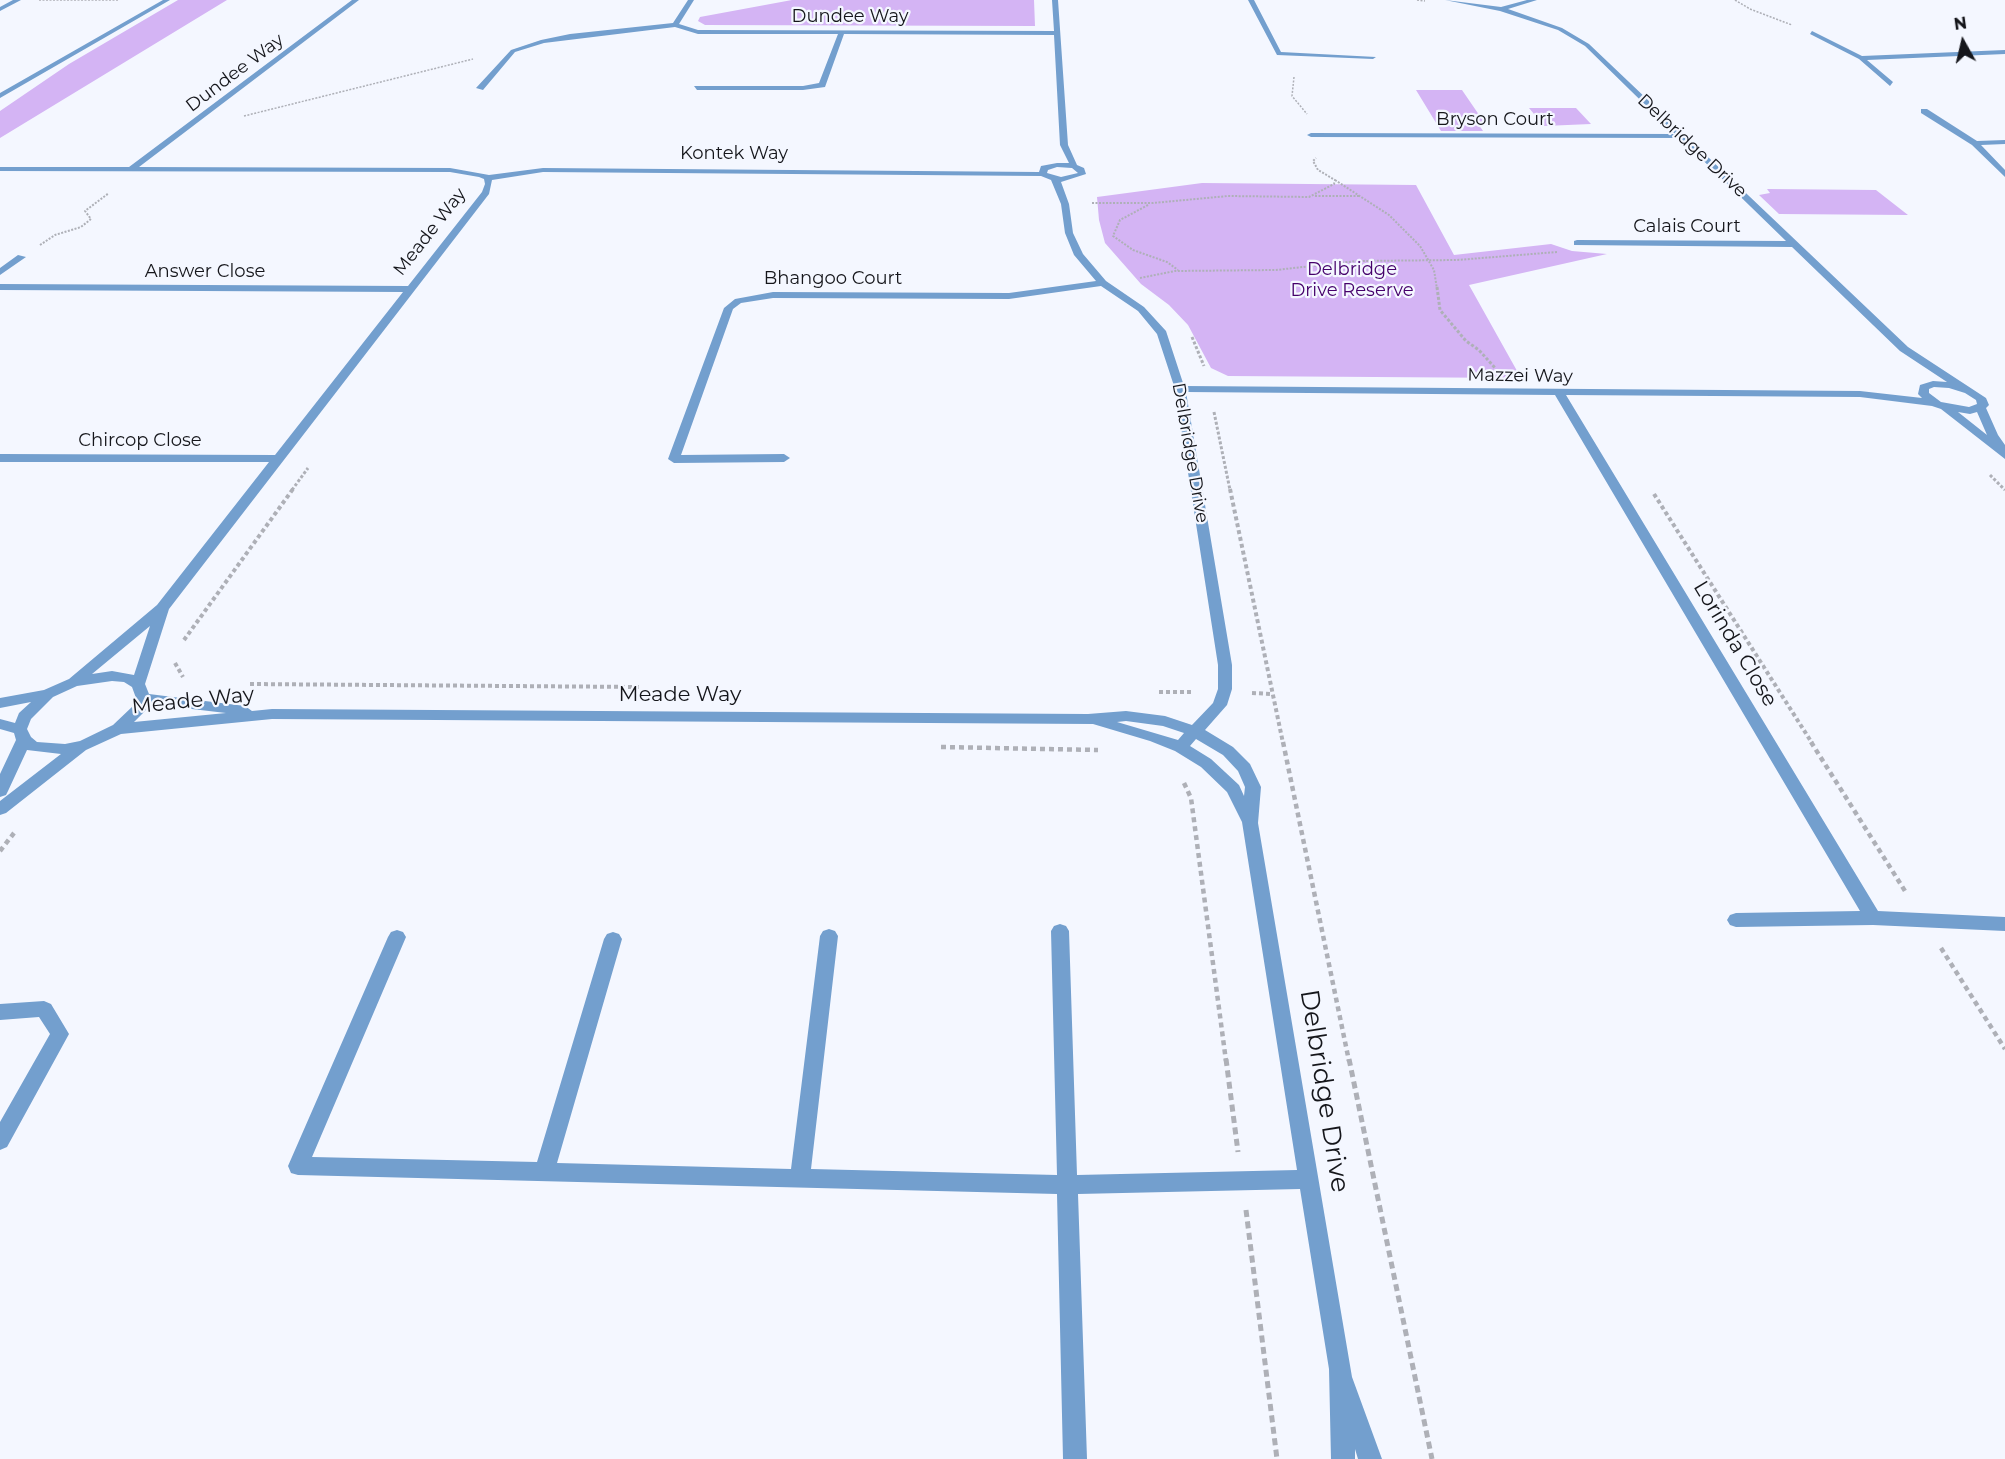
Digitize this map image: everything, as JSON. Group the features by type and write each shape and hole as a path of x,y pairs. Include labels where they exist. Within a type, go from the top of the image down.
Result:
{"street":[{"path":"0,9 18,0"},
{"path":"0,96 166,0"},
{"name":"Dundee Way","path":"131,169 356,0"},
{"path":"675,26 691,0"},
{"path":"1055,0 1064,145 1074,166"},
{"path":"1251,0 1277,52 1284,55 1373,57"},
{"name":"Delbridge Drive","path":"1448,0 1501,9 1560,29 1587,45 1904,349 1969,391"},
{"path":"1501,9 1534,0"},
{"name":"Dundee Way","path":"509,55 513,51 570,36 675,26 698,32 1056,33"},
{"path":"697,88 803,88 822,85 842,32"},
{"path":"1812,33 1862,57 1890,84"},
{"path":"1862,57 2005,52"},
{"path":"480,88 509,55"},
{"path":"1924,111 1976,143 2005,175"},
{"name":"Bryson Court","path":"1311,135 1680,136"},
{"path":"1976,143 2005,142"},
{"path":"1057,165 1064,145"},
{"path":"1043,171 1057,165 1074,166 1081,170 1065,204"},
{"name":"Meade Way","path":"0,169 450,170 468,171 488,178 486,192 162,608 74,682"},
{"name":"Kontek Way","path":"488,178 543,170 1043,171"},
{"path":"1043,171 1054,179 1079,176"},
{"name":"Delbridge Drive","path":"1054,179 1065,204 1069,233 1079,255 1103,283 1141,309 1162,333 1180,389 1225,665 1225,689 1220,705 1180,747 1206,763 1233,789 1250,823"},
{"name":"Calais Court","path":"1578,243 1796,244"},
{"path":"0,272 21,257"},
{"name":"Bhangoo Court","path":"784,458 674,459 729,308 738,301 773,295 1009,296 1103,283"},
{"name":"Answer Close","path":"0,287 410,289"},
{"name":"Delbridge Drive","path":"1904,349 1926,386 1923,394 1939,405"},
{"name":"Mazzei Way","path":"1180,389 1860,394 1941,384 1969,391"},
{"path":"1969,391 1981,398 1983,405 1981,408 1992,435 2005,455"},
{"name":"Lorinda Close","path":"1559,393 1873,918"},
{"name":"Mazzei Way","path":"1860,394 1939,405 1962,411 1981,408"},
{"path":"1939,405 2005,455"},
{"name":"Chircop Close","path":"0,458 279,459"},
{"name":"Meade Way","path":"162,608 141,691 272,714"},
{"path":"0,791 22,734 24,717 48,694 74,682 112,676 127,678 141,691 135,714 118,729 84,745 0,808"},
{"path":"0,703 48,694"},
{"name":"Meade Way","path":"118,729 272,714 1088,719 1126,716 1165,722 1196,732"},
{"name":"Meade Way","path":"1088,719 1155,737 1180,747"},
{"path":"0,724 22,734 33,747 48,750 84,745"},
{"name":"Delbridge Drive","path":"1196,732 1228,751 1245,768 1254,787 1250,823 1340,1369 1343,1459"},
{"path":"1736,920 1873,918 2005,924"},
{"path":"1060,931 1075,1459"},
{"path":"800,1178 829,936"},
{"path":"397,937 298,1166 1068,1185 1309,1179"},
{"path":"544,1172 613,939"},
{"path":"0,1012 44,1009 60,1034 0,1141"},
{"name":"Delbridge Drive","path":"1340,1369 1370,1459"}],"path":[{"path":"38,0 118,0"},
{"path":"1735,0 1750,9 1812,33"},
{"path":"189,127 216,123 453,62 509,55"},
{"path":"1284,55 1294,71 1292,96 1310,120 1311,135 1322,152 1313,161 1318,170 1362,196 1405,230 1428,259 1438,285 1440,310 1466,341 1479,350 1497,370"},
{"path":"1309,197 1327,190 1335,180"},
{"path":"21,257 55,235 81,227 91,219 85,211 112,191"},
{"path":"1092,203 1152,203 1228,196 1362,196"},
{"path":"1152,203 1120,220 1114,229 1113,236 1133,250 1167,262 1179,271"},
{"path":"1103,283 1179,271 1275,270 1357,261 1506,257 1555,252"},
{"path":"1210,389 1432,1459"},
{"path":"184,640 312,461"},
{"path":"1653,493 2005,1049"},
{"path":"933,747 1066,748 1110,752"},
{"path":"1180,778 1191,798 1277,1459"},
{"path":"0,851 20,826"}],"green space":[{"path":"178,0 227,0 0,138 0,111 69,64"},
{"path":"792,0 1034,0 1035,26 705,25 698,21 700,17"},
{"path":"1416,90 1462,90 1486,125 1479,125 1483,131 1441,131"},
{"path":"1529,108 1576,108 1591,124 1544,126"},
{"name":"Delbridge Drive Reserve","path":"1202,183 1416,185 1454,255 1551,244 1572,251 1607,254 1469,285 1521,378 1228,376 1211,368 1188,325 1169,305 1141,284 1105,243 1099,220 1097,197"},
{"path":"1767,189 1876,190 1908,215 1779,214 1759,195 1770,193"}]}
